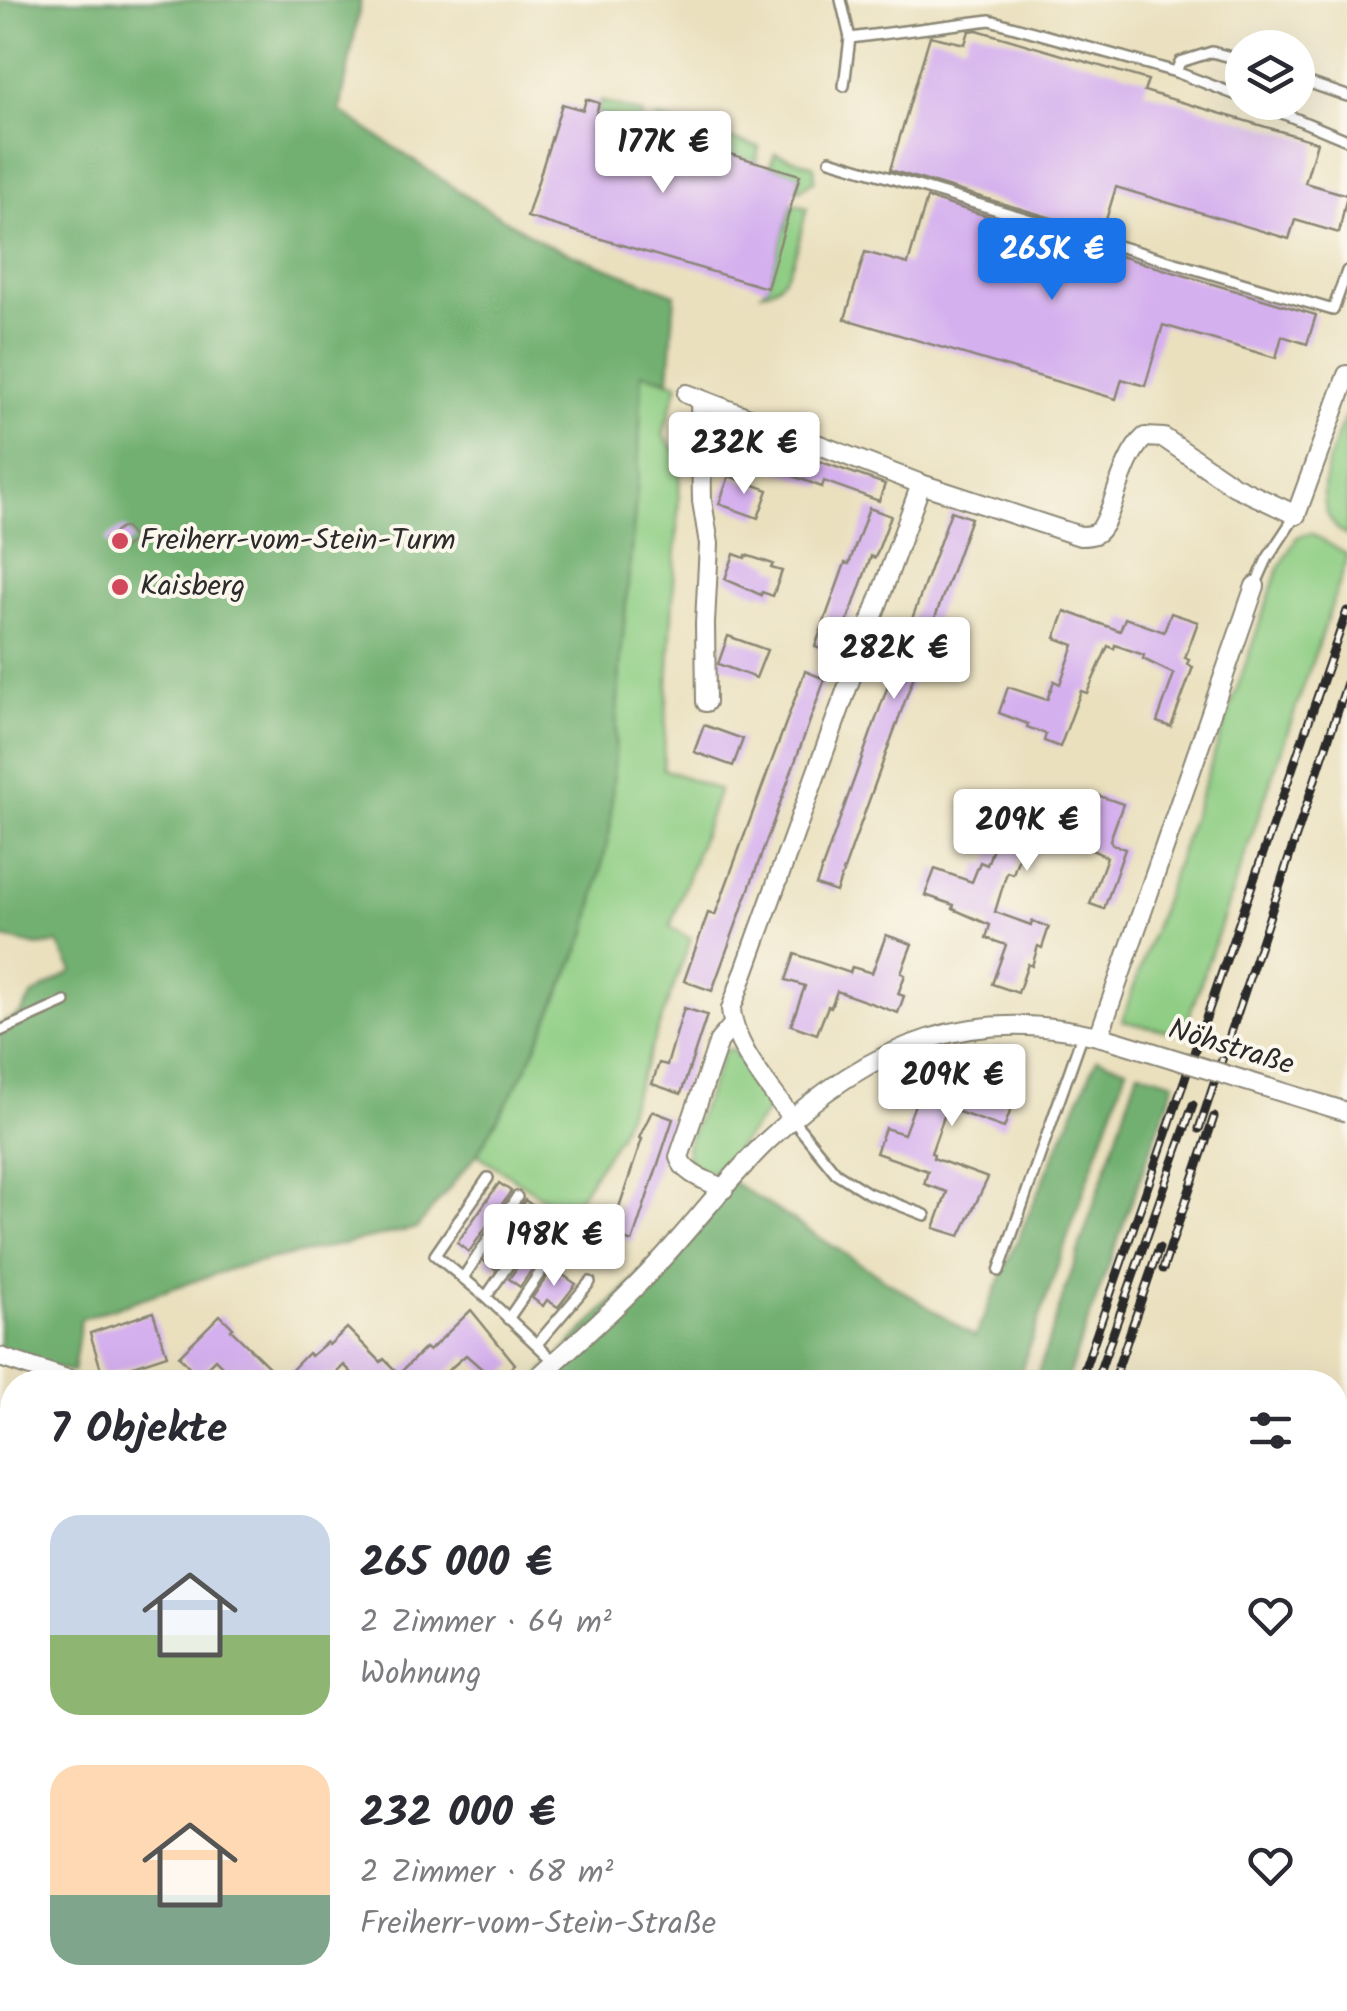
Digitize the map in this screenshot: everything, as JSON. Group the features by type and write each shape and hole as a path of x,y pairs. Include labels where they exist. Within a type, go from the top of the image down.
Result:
{"street":[{"path":"706,702 709,544 694,396 921,484 1080,536 1094,535 1104,525 1125,463 1134,447 1146,437 1164,438 1234,486 1296,515 1347,375"},
{"path":"792,1119 732,1026 731,1009 921,484"},
{"path":"1091,1035 1254,586"},
{"path":"724,1189 689,1172 681,1166 679,1158 719,1040 732,1026"},
{"name":"Nöhstraße","path":"546,1370 620,1302 764,1144 792,1119 854,1072 920,1039 972,1028 1054,1028 1118,1042 1347,1112"},
{"path":"0,1357 40,1370"}],"lane":[{"path":"841,0 850,38 844,86"},
{"path":"850,38 990,20 1176,72 1225,91"},
{"path":"1176,72 1180,62 1212,52 1225,55"},
{"path":"1315,85 1347,96"},
{"path":"1299,120 1347,140"},
{"path":"830,160 1347,314"},
{"path":"1333,310 1347,271"},
{"path":"1254,586 1266,559 1296,515"},
{"path":"0,1031 65,1002"},
{"path":"999,1271 1091,1035"},
{"path":"792,1119 836,1173 868,1193 925,1215"},
{"path":"488,1178 434,1255 486,1296 556,1362"},
{"path":"462,1278 517,1197"},
{"path":"486,1296 544,1213"},
{"path":"508,1319 569,1230"},
{"path":"537,1344 590,1282"}],"green space":[{"path":"0,0 361,0 340,111 546,244 675,294 669,380 642,373 638,478 610,829 587,932 525,1071 477,1154 417,1228 233,1268 81,1319 73,1370 0,1355 0,1025 20,1014 33,995 73,971 58,943 38,946 0,937"},
{"path":"601,101 643,114 639,127 596,114"},
{"path":"658,118 701,130 697,145 654,132"},
{"path":"716,135 759,147 756,162 711,149"},
{"path":"775,153 814,166 815,180 799,190 796,188 800,175 770,166"},
{"path":"792,204 807,208 794,259 782,281 762,292 767,287"},
{"path":"642,372 678,384 663,435 681,463 663,769 719,790 670,927 691,939 619,1135 568,1214 477,1154 525,1071 587,932 610,829 638,478"},
{"path":"1347,412 1347,536 1326,511 1324,495 1329,460"},
{"path":"1311,533 1347,555 1347,561 1183,1034 1122,1021 1278,570 1297,537"},
{"path":"725,1049 733,1050 766,1102 767,1112 720,1168 708,1173 689,1162 686,1148"},
{"path":"1097,1058 1127,1068 1021,1370 545,1370 731,1181 975,1337"},
{"path":"1138,1071 1175,1082 1070,1370 1039,1370"}],"building":[{"path":"977,30 1148,80 1144,91 1225,115 1225,120 1242,120 1317,142 1305,183 1347,195 1339,233 1295,220 1289,239 1116,187 1102,233 890,170 930,36 965,44 969,31"},
{"path":"586,99 599,103 596,114 800,175 767,288 527,217 562,104 583,110"},
{"path":"927,198 1316,315 1307,344 1282,336 1276,358 1163,325 1145,386 1122,379 1116,399 845,319 865,252 908,264"},
{"path":"787,450 885,484 879,501 824,481 822,487 780,471"},
{"path":"729,476 768,490 758,518 719,504"},
{"path":"869,508 891,516 875,558 871,556 836,654 815,647"},
{"path":"951,511 971,518 836,892 816,885"},
{"name":"Freiherr-vom-Stein-Turm","path":"126,528 134,540 116,555 105,539"},
{"path":"734,554 773,564 771,568 782,571 773,596 762,592 761,595 725,579"},
{"path":"1065,611 1120,631 1125,618 1164,632 1171,613 1198,622 1185,658 1193,667 1171,727 1157,722 1174,674 1143,659 1144,655 1115,645 1114,649 1108,646 1087,693 1081,691 1060,747 1044,741 1046,734 999,713 1008,687 1047,700 1054,681 1060,684 1074,645 1055,638"},
{"path":"728,636 767,650 756,678 718,664"},
{"path":"805,671 825,679 712,991 684,981 708,913 715,915"},
{"path":"704,725 743,739 733,766 694,752"},
{"path":"990,793 1046,813 1050,800 1090,814 1097,795 1123,804 1110,840 1125,849 1104,909 1090,904 1107,857 1070,840 1071,836 1034,827 1013,874 1007,872 995,912 1049,927 1032,966 1028,964 1018,993 992,984 1006,945 986,938 990,925 953,909 954,905 925,895 935,869 972,882 980,862 987,865 1001,826 981,819"},
{"path":"886,935 912,944 901,973 905,975 898,994 904,996 898,1013 837,991 817,1034 791,1025 805,986 786,980 795,954 850,973 852,967 872,973"},
{"path":"684,1008 707,1015 681,1094 652,1084 659,1063 667,1065"},
{"path":"997,1045 1017,1052 1002,1106 1011,1109 1004,1128 947,1108 931,1153 933,1158 988,1178 960,1236 934,1228 947,1192 924,1184 928,1171 876,1153 885,1128 904,1134 931,1061 947,1066 950,1057 987,1071"},
{"path":"652,1111 673,1119 632,1242 610,1234 642,1139 639,1138"},
{"path":"499,1183 511,1191 469,1252 457,1243"},
{"path":"525,1200 537,1209 495,1269 484,1261"},
{"path":"551,1218 562,1226 520,1287 509,1279"},
{"path":"553,1268 576,1284 558,1307 547,1300 543,1306 532,1298"},
{"path":"471,1310 515,1364 509,1370 483,1370 466,1355 449,1370 403,1370 425,1348 429,1351"},
{"path":"153,1312 167,1355 121,1370 101,1370 90,1333"},
{"path":"220,1315 272,1370 226,1370 215,1359 204,1370 192,1370 179,1356"},
{"path":"347,1328 381,1362 384,1359 395,1370 349,1370 344,1365 339,1370 292,1370 308,1353 311,1356 327,1342 329,1345"}],"railway":[{"path":"1084,1370 1347,611"},
{"path":"1199,1129 1347,683"},
{"path":"1100,1370 1193,1105"},
{"path":"1163,1269 1214,1117"},
{"path":"1117,1370 1159,1248"}],"place":[{"name":"Freiherr-vom-Stein-Turm","path":"120,541"},
{"name":"Kaisberg","path":"120,587"}]}
